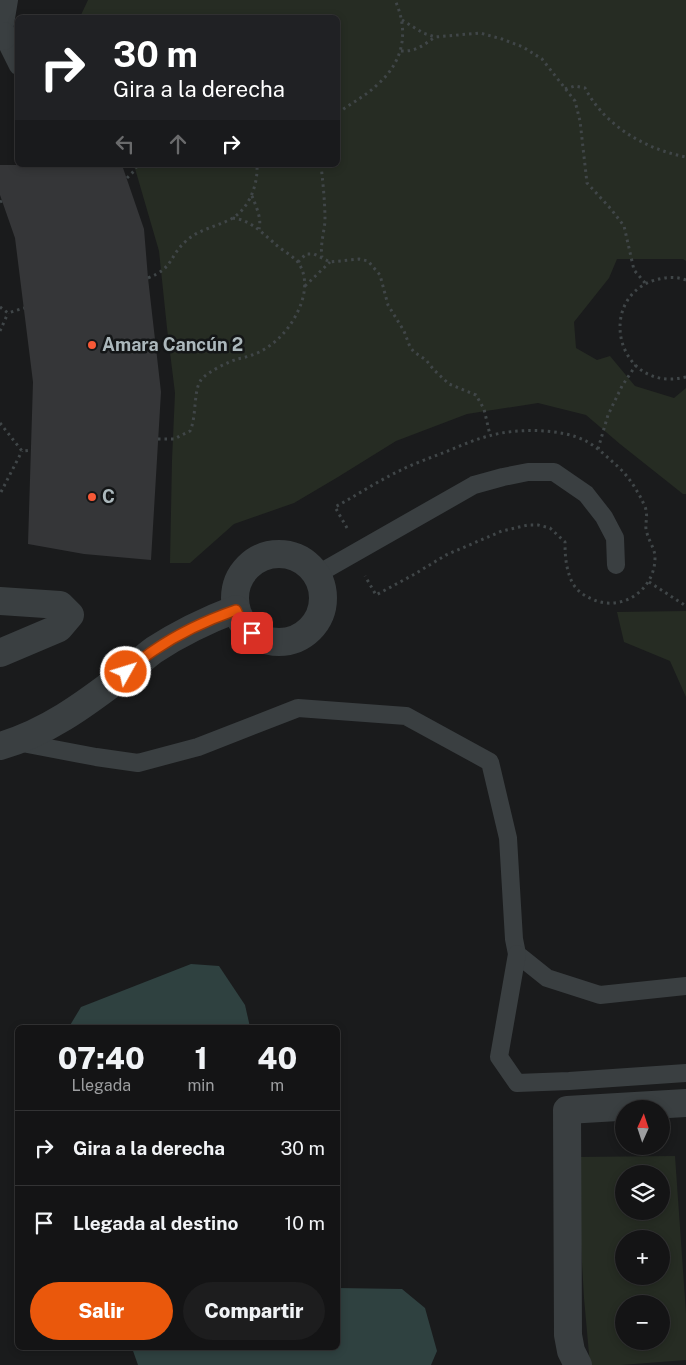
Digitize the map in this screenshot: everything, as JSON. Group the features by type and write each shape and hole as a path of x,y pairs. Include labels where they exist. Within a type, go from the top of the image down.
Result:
{"street":[{"path":"272,554 286,554 300,559 312,568 316,575 324,594 322,609 316,622 306,633 294,639 279,642 265,640 252,633 242,623 236,610 234,595 238,580 246,568 257,559 272,554"},
{"path":"0,601 60,605 70,615 59,628 0,652"},
{"path":"8,744 59,721 93,698 153,651 184,632 209,619 236,610"},
{"path":"578,1365 571,1351 568,1335 567,1110 686,1102"}],"lane":[{"path":"9,0 2,36 15,60"},
{"path":"316,575 474,485 528,472 554,472 586,494 604,516 615,538 616,565"},
{"path":"8,744 138,764 198,747 298,708 406,716 490,762 508,838 514,939 517,954 499,1057 517,1082 569,1081 686,1073"},
{"path":"517,954 548,978 600,995 686,986"}],"path":[{"path":"340,112 378,85 389,73 401,52 402,20 395,0"},
{"path":"402,20 423,33 435,37 480,33 524,47 542,59 575,101 580,121 587,184 624,226 634,270 646,284"},
{"path":"401,52 420,48 435,37"},
{"path":"565,89 575,86 585,88 591,100 611,122 655,148 686,157"},
{"path":"126,178 136,167"},
{"path":"148,278 166,268 178,249 196,233 231,218 243,209 251,196 256,177 256,167"},
{"path":"320,167 325,222 321,249 322,258"},
{"path":"251,196 257,209 259,229"},
{"path":"158,439 174,439 190,431 194,422 197,389 201,380 217,368 236,359 253,355 280,337 298,312 304,297 305,286 298,262 259,229 245,221 231,218"},
{"path":"298,262 306,254 314,254 330,262 359,259 368,261 380,275 388,305 404,331 410,347 426,360 449,384 476,395 484,409 490,435"},
{"path":"305,286 330,262"},
{"path":"686,280 662,278 646,284 632,294 623,308 619,325 621,342 628,356 636,365 654,377 671,379 686,377"},
{"path":"0,307 8,313"},
{"path":"0,331 8,313 24,308"},
{"path":"598,449 608,415 622,386 636,365"},
{"path":"0,424 22,451"},
{"path":"537,430 557,432 584,440 598,449 619,467 636,487 646,511 647,533 653,545 655,557 654,570 649,582 639,593 627,601 613,604 598,602 585,596 574,586 568,573 565,558 565,542 550,528 538,525 528,525 502,531 478,541 446,555 376,594 335,508 401,470 490,435 537,430"},
{"path":"22,451 32,450"},
{"path":"1,492 22,451"},
{"path":"649,582 686,606"}],"shaded area":[{"path":"88,0 686,0 686,261 683,259 617,259 609,278 574,322 576,348 597,360 610,356 635,386 674,398 686,388 686,494 683,494 586,415 538,403 467,414 396,441 294,503 234,524 190,563 170,563 175,393 159,251 135,167 340,167 340,15 81,15"},
{"path":"686,611 686,697 670,661 624,642 617,612"},
{"path":"191,964 219,966 245,1005 250,1025 70,1025 81,1007"},
{"path":"675,1156 686,1313 686,1360 621,1365 590,1365 576,1157"},
{"path":"340,1288 402,1289 425,1308 437,1351 431,1365 138,1365 133,1350 340,1350"}],"building":[{"name":"Amara Cancún 2","path":"0,165 15,165 15,167 123,167 144,229 161,392 151,560 84,554 28,544 33,382 15,238 0,195"}],"place":[{"name":"Amara Cancún 2","path":"92,345"},
{"name":"C","path":"92,497"}],"route":[{"path":"126,672 153,651 184,632 209,619 236,610 242,623 252,633"}]}
